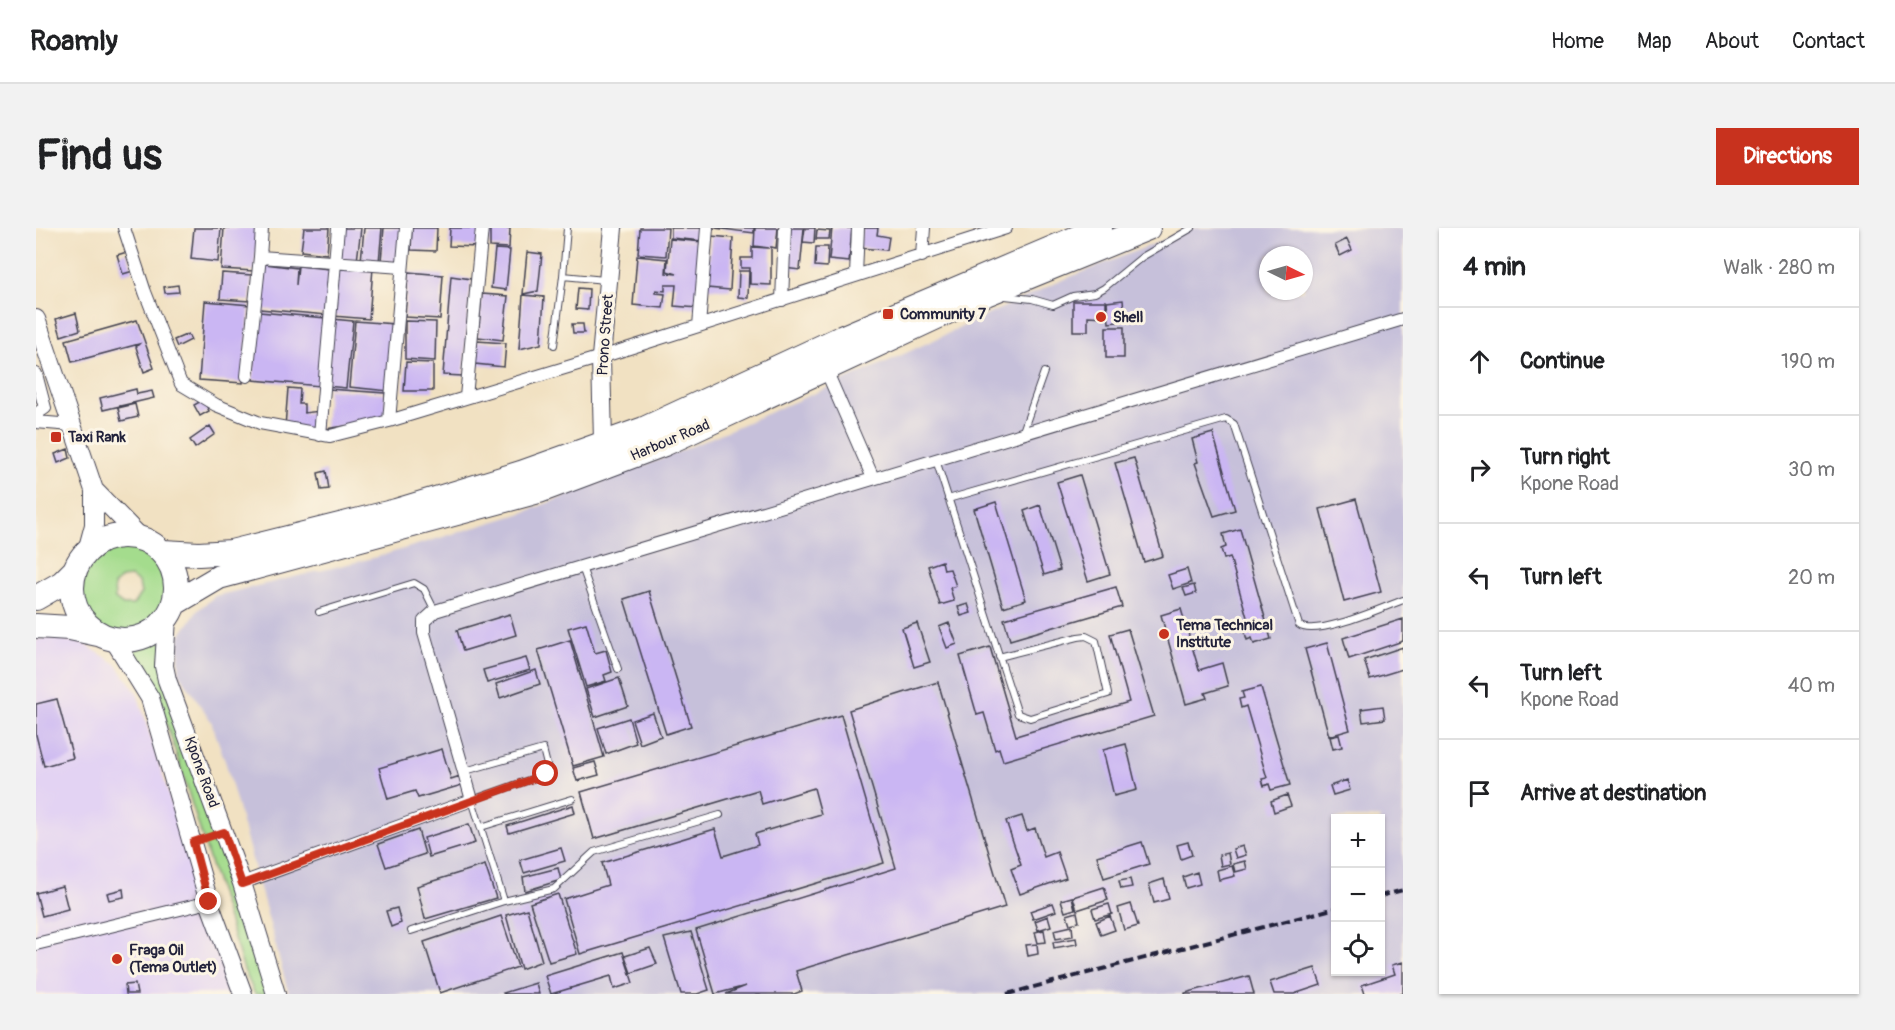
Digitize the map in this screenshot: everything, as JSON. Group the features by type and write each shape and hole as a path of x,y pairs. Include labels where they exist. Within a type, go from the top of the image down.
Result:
{"highway":[{"name":"Harbour Road","path":"163,552 199,554 231,552 330,529 521,473 644,429 841,338 1100,228"},
{"name":"Harbour Road","path":"171,611 219,577 539,491 664,444 986,294 1148,228"},
{"path":"36,598 62,583 106,538 130,536 141,538 163,552 175,576 171,611 150,634 139,639 106,637 70,628 36,626"},
{"path":"81,561 73,600 78,614 87,625 106,637"}],"main road":[{"name":"Prono Street","path":"603,442 601,357 613,228"},
{"path":"36,319 93,490 94,525 81,561"},
{"path":"93,490 141,538"},
{"name":"Kpone Road","path":"171,611 164,666 167,680 224,832 276,994"},
{"name":"Kpone Road","path":"106,637 150,698 209,902 243,994"},
{"path":"193,842 224,832"}],"street":[{"path":"124,228 170,362 181,384 216,405 260,423 320,435 339,435 389,421 601,357 1006,228"},
{"path":"248,376 262,228"},
{"path":"320,435 338,228"},
{"path":"389,421 406,228"},
{"path":"466,397 482,228"},
{"path":"699,326 707,228"},
{"path":"782,300 785,228"},
{"path":"856,275 858,228"},
{"path":"922,256 924,228"},
{"path":"260,257 402,267"},
{"path":"242,884 472,800 423,627 428,615 435,611 1403,319"},
{"path":"826,370 873,478"},
{"path":"36,374 45,408 44,411 36,414"},
{"path":"36,422 72,425"},
{"path":"36,944 209,902"}],"lane":[{"path":"554,345 567,228"},
{"path":"986,294 1032,299 1053,305 1073,296 1095,293 1142,257 1192,228"},
{"path":"563,276 609,280"},
{"path":"1022,434 1044,372"},
{"path":"948,499 1226,419 1234,424 1302,628 1316,628 1355,618 1403,600"},
{"path":"936,460 999,657 1018,714 1023,718 1030,718 1106,696 1109,690 1096,641 1090,637 1078,637 999,657"},
{"path":"582,566 618,669"},
{"path":"319,612 414,583 424,589 435,611"},
{"path":"465,771 543,749 549,772 472,800 504,901"},
{"path":"481,827 572,799"},
{"path":"411,931 504,901 554,889 594,852 720,815"}],"shaded area":[{"path":"1194,228 1403,228 1403,994 289,994 226,764 211,721 179,673 179,637 198,610 215,596 377,557 522,513 676,453 891,360 1060,281"},
{"path":"47,637 83,643 116,664 137,693 231,994 36,994 36,640"}],"green space":[{"path":"132,546 151,554 164,567 170,582 170,599 165,614 155,627 140,635 121,637 103,631 90,620 83,605 82,588 87,572 97,558 112,549","holes":["131,577 139,583 141,593 133,605 123,605 115,599 114,585 121,578"]},
{"path":"161,636 270,994 255,994 244,970 156,689 132,652"}],"building":[{"path":"194,228 221,228 218,262 191,259"},
{"path":"224,228 259,228 254,271 221,269"},
{"path":"304,228 329,228 327,254 301,251"},
{"path":"341,228 361,228 357,261 338,259"},
{"path":"364,228 382,228 379,262 361,261"},
{"path":"384,228 404,228 401,263 381,261"},
{"path":"412,228 437,228 436,251 411,250"},
{"path":"450,228 480,228 479,247 449,246"},
{"path":"490,228 510,228 509,248 490,247"},
{"path":"640,228 668,228 666,256 638,254"},
{"path":"671,228 704,228 703,241 671,238"},
{"path":"714,228 754,228 754,233"},
{"path":"755,228 778,228 776,248 771,247 771,285 750,284 750,268 741,268 741,258 752,258 752,247 769,248 754,246"},
{"path":"788,228 804,228 800,270 784,268"},
{"path":"805,228 815,228 814,243 803,242"},
{"path":"832,228 852,228 849,262 829,260"},
{"path":"863,228 878,228 877,235 889,237 887,250 858,248"},
{"path":"817,230 830,231 829,239 816,239"},
{"path":"711,236 733,238 730,290 707,288"},
{"path":"670,239 703,242 698,308 674,306 676,285 665,285 665,291 656,290 656,293 665,294 663,308 633,305 637,256 667,259 666,273 677,274 667,271"},
{"path":"1347,239 1352,250 1340,256 1335,245"},
{"path":"816,247 828,247 827,267 815,266"},
{"path":"495,249 510,250 506,290 491,288"},
{"path":"127,252 133,271 123,274 117,255"},
{"path":"527,252 542,254 538,291 523,294"},
{"path":"265,264 297,268 296,285 298,266 330,269 327,315 260,309"},
{"path":"337,265 373,268 369,319 333,316"},
{"path":"739,271 749,271 748,298 738,297"},
{"path":"408,272 443,275 440,319 405,317"},
{"path":"222,273 252,275 250,301 220,299"},
{"path":"451,276 471,279 463,376 443,375"},
{"path":"178,285 179,292 165,293 164,287"},
{"path":"578,288 589,289 588,310 576,309"},
{"path":"482,294 508,296 503,340 478,337"},
{"path":"523,295 544,297 541,344 519,349"},
{"path":"1123,300 1125,321 1109,323 1107,302"},
{"path":"205,301 250,305 243,383 199,380"},
{"path":"1073,301 1106,301 1106,317 1088,316 1088,331 1073,331"},
{"path":"259,312 326,318 320,386 253,380"},
{"path":"76,313 80,330 61,336 56,319"},
{"path":"332,319 353,321 346,388 326,386"},
{"path":"137,320 154,368 144,372 136,347 139,344 72,362 66,340"},
{"path":"355,321 395,324 389,391 349,387"},
{"path":"405,321 436,322 435,361 405,359"},
{"path":"572,324 583,324 584,333 573,333"},
{"path":"1106,327 1124,327 1124,358 1106,358"},
{"path":"188,334 191,340 177,347 174,340"},
{"path":"477,341 506,343 504,367 475,364"},
{"path":"406,362 433,363 433,391 404,391"},
{"path":"288,388 300,389 299,404 304,404 304,413 320,411 318,430 285,427"},
{"path":"136,389 137,394 152,391 154,398 103,410 100,398"},
{"path":"328,389 385,393 386,420 325,429"},
{"path":"203,400 209,411 200,416 194,405"},
{"path":"135,404 138,417 121,421 118,408"},
{"path":"210,426 215,434 195,448 190,440"},
{"path":"1213,433 1235,510 1214,516 1195,463 1198,462 1192,439"},
{"path":"68,449 70,458 58,463 55,454"},
{"path":"1134,458 1163,556 1144,562 1115,463"},
{"path":"326,471 329,489 321,490 318,473"},
{"path":"1080,475 1110,574 1088,581 1057,482"},
{"path":"1356,499 1381,592 1344,602 1320,509"},
{"path":"996,502 1026,600 1003,607 974,509"},
{"path":"1040,505 1060,570 1044,575 1024,511"},
{"path":"1240,529 1271,639 1254,644 1252,638 1247,640 1244,629 1250,628 1230,557 1224,559 1221,549 1226,547 1223,534"},
{"path":"942,561 944,570 950,569 956,586 950,588 954,601 940,605 928,566"},
{"path":"1187,569 1191,583 1173,589 1168,575"},
{"path":"1194,585 1196,593 1186,596 1183,588"},
{"path":"1116,587 1122,607 1010,640 1004,619"},
{"path":"649,591 691,726 666,734 624,599"},
{"path":"968,604 971,613 961,616 958,607"},
{"path":"1181,609 1199,670 1222,663 1228,686 1205,693 1207,698 1186,704 1161,615"},
{"path":"510,614 516,635 463,651 457,630"},
{"path":"1403,619 1403,641 1349,659 1343,638"},
{"path":"586,623 595,653 606,650 612,672 604,675 606,681 586,687 568,628"},
{"path":"917,623 930,662 914,667 902,628"},
{"path":"949,623 957,644 947,648 939,627"},
{"path":"1128,629 1154,716 1003,761 999,748 995,750 984,713 977,715 960,656 990,647 1016,736 1129,702 1110,634"},
{"path":"570,640 604,757 573,766 538,650"},
{"path":"1327,643 1350,730 1329,736 1305,649"},
{"path":"1403,647 1403,669 1370,679 1364,660"},
{"path":"526,658 530,670 487,683 483,670"},
{"path":"536,670 540,684 500,698 496,684"},
{"path":"619,678 628,706 595,717 586,689"},
{"path":"938,682 1005,907 796,971 802,991 794,994 726,994 746,986 715,994 696,930 896,868 849,710"},
{"path":"1261,687 1290,785 1271,790 1269,784 1264,786 1262,779 1267,778 1246,706 1241,708 1239,699 1244,698 1242,692"},
{"path":"57,699 73,758 44,766 36,735 36,704"},
{"path":"1383,706 1385,719 1363,722 1361,709"},
{"path":"653,713 661,736 640,744 632,720"},
{"path":"841,715 884,863 580,954 564,899 608,885 602,863 715,829 723,856 758,845 755,834 821,814 814,788 762,804 758,790 594,839 581,792"},
{"path":"629,718 636,743 606,754 598,728"},
{"path":"1339,735 1342,747 1333,749 1330,737"},
{"path":"1126,744 1137,790 1114,796 1103,750"},
{"path":"442,749 451,779 460,776 462,785 418,798 415,791 388,799 379,768"},
{"path":"595,762 599,775 577,781 573,768"},
{"path":"1347,780 1350,790 1333,795 1330,786"},
{"path":"1287,795 1291,806 1274,812 1271,801"},
{"path":"573,805 575,813 509,833 507,826"},
{"path":"1022,816 1027,831 1035,828 1044,857 1057,852 1066,878 1020,894 1011,869 1021,865 1006,821"},
{"path":"469,824 475,843 429,857 424,838"},
{"path":"418,830 425,854 386,867 378,844"},
{"path":"1142,842 1149,864 1104,878 1097,856"},
{"path":"1188,842 1192,855 1181,859 1177,845"},
{"path":"1243,846 1246,855 1236,858 1233,849"},
{"path":"561,848 565,861 524,873 520,860"},
{"path":"1228,853 1230,864 1221,866 1219,855"},
{"path":"1245,861 1247,869 1235,872 1233,864"},
{"path":"485,865 496,898 425,919 417,886"},
{"path":"1232,866 1235,876 1219,880 1217,870"},
{"path":"558,868 561,880 525,891 523,877"},
{"path":"1197,872 1200,884 1186,888 1183,877"},
{"path":"1130,879 1132,887 1121,889 1119,881"},
{"path":"1164,879 1169,899 1154,903 1149,884"},
{"path":"62,886 68,909 42,916 36,893"},
{"path":"1104,887 1108,900 1077,910 1073,897"},
{"path":"123,889 124,897 109,900 107,893"},
{"path":"558,894 577,954 549,962 530,903"},
{"path":"1072,897 1075,909 1065,912 1061,900"},
{"path":"1053,903 1056,911 1033,919 1030,911"},
{"path":"1109,904 1112,914 1095,919 1092,909"},
{"path":"1131,904 1138,926 1124,930 1118,908"},
{"path":"397,908 401,923 391,927 386,911"},
{"path":"527,909 542,961 521,969 506,915"},
{"path":"1077,912 1079,922 1070,924 1067,915"},
{"path":"501,916 518,967 440,993 424,942"},
{"path":"1048,916 1051,926 1038,930 1035,921"},
{"path":"1110,916 1115,930 1101,935 1096,922"},
{"path":"1072,926 1073,936 1056,939 1054,930"},
{"path":"1044,930 1046,942 1038,943 1035,932"},
{"path":"691,932 709,990 697,994 681,994 664,938"},
{"path":"1076,938 1077,944 1054,948 1053,942"},
{"path":"1037,944 1038,954 1028,956 1026,945"},
{"path":"650,948 657,964 631,973 625,956"},
{"path":"623,952 633,983 614,989 611,976 551,994 545,976"},
{"path":"1403,962 1403,994 1365,994 1362,985 1395,974 1392,965"},
{"path":"1315,968 1321,985 1294,994 1274,994 1270,982"},
{"path":"1249,976 1254,994 1185,994 1185,993"},
{"path":"536,983 539,994 503,993"},
{"path":"135,984 137,994 126,994 125,985"}],"railway":[{"path":"1385,895 1403,890"},
{"path":"1007,994 1331,909"}],"place":[{"name":"Community 7","path":"888,314"},
{"name":"Shell","path":"1101,317"},
{"name":"Taxi Rank","path":"56,437"},
{"name":"Tema Technical Institute","path":"1164,634"},
{"name":"Fraga Oil (Tema Outlet)","path":"117,959"}],"route":[{"path":"209,902 193,842 224,832 242,884 546,774"}]}
